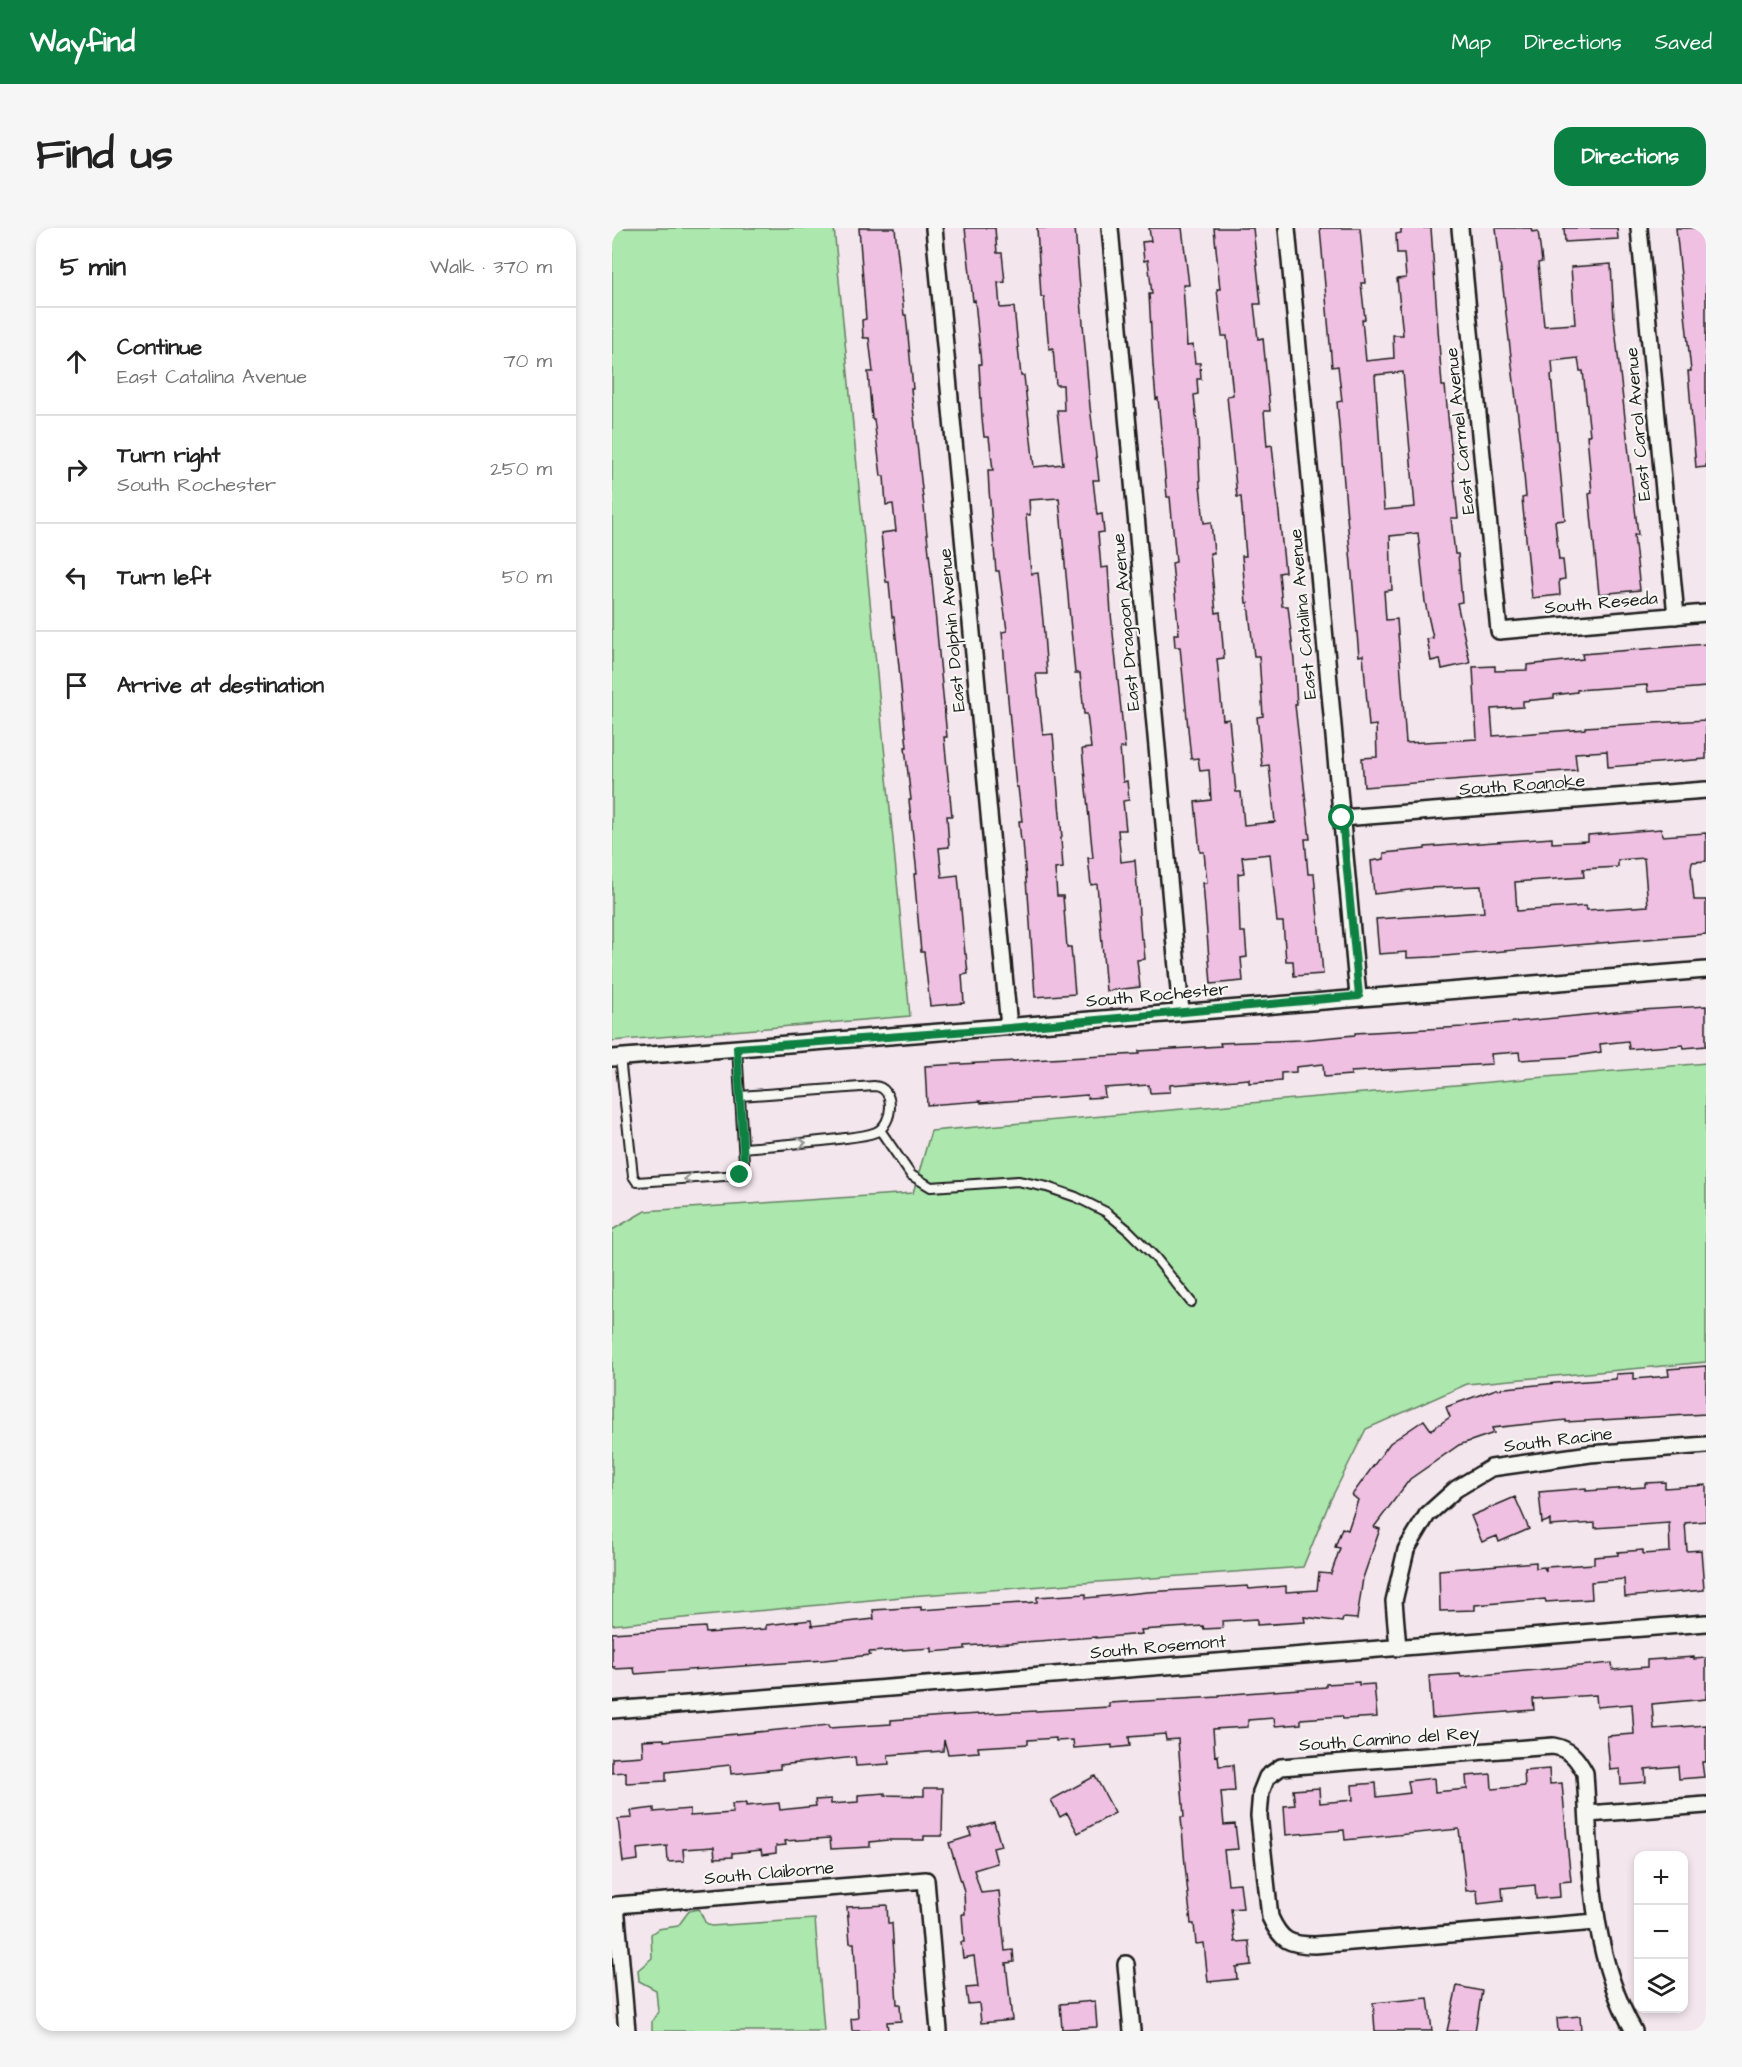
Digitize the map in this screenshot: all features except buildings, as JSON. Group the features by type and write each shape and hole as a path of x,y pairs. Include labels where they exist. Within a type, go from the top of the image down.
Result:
{"street":[{"name":"East Dolphin Avenue","path":"934,228 1009,1028"},
{"name":"East Dragoon Avenue","path":"1110,228 1181,1012"},
{"name":"East Catalina Avenue","path":"1287,228 1359,996"},
{"name":"East Carmel Avenue","path":"1460,228 1499,631"},
{"name":"East Carol Avenue","path":"1639,228 1676,616"},
{"name":"South Reseda","path":"1499,631 1706,613"},
{"name":"South Roanoke","path":"1342,818 1706,790"},
{"name":"South Rochester","path":"616,1057 1009,1028 1359,996 1706,970"},
{"name":"South Racine","path":"1398,1648 1394,1601 1406,1550 1427,1515 1456,1489 1491,1468 1590,1454 1706,1445"},
{"name":"South Rosemont","path":"612,1710 1706,1623"},
{"name":"South Camino del Rey","path":"1596,1922 1298,1945 1286,1941 1276,1931 1270,1917 1259,1816 1261,1792 1267,1777 1281,1767 1553,1746 1566,1748 1578,1760 1585,1773 1596,1922 1604,1958 1624,2012 1634,2031"},
{"path":"1588,1814 1706,1805"},
{"name":"South Claiborne","path":"627,2031 616,1905 926,1880 939,2031"},
{"path":"1126,1964 1132,2031"}],"lane":[{"path":"616,1057 633,1176 636,1182 740,1175 744,1162 737,1048"},
{"path":"740,1096 881,1087 886,1091 889,1099 886,1123 880,1130 869,1135 830,1141 743,1148"},
{"path":"880,1130 910,1174 931,1187 1018,1181 1047,1187 1076,1197 1106,1212 1155,1257 1191,1302"}],"green space":[{"path":"612,228 834,228 910,1016 612,1041"},
{"path":"1706,1063 1706,1362 1467,1384 1366,1429 1330,1501 1303,1567 922,1595 612,1625 612,1230 645,1211 913,1193 931,1131"},
{"path":"699,1909 705,1922 711,1926 815,1919 824,2031 652,2031 652,2021 658,2012 656,1990 639,1981 638,1970 652,1958 651,1934 658,1929 678,1926 689,1911"}],"route":[{"path":"740,1175 744,1162 737,1048 1009,1028 1359,996 1342,818"}]}
